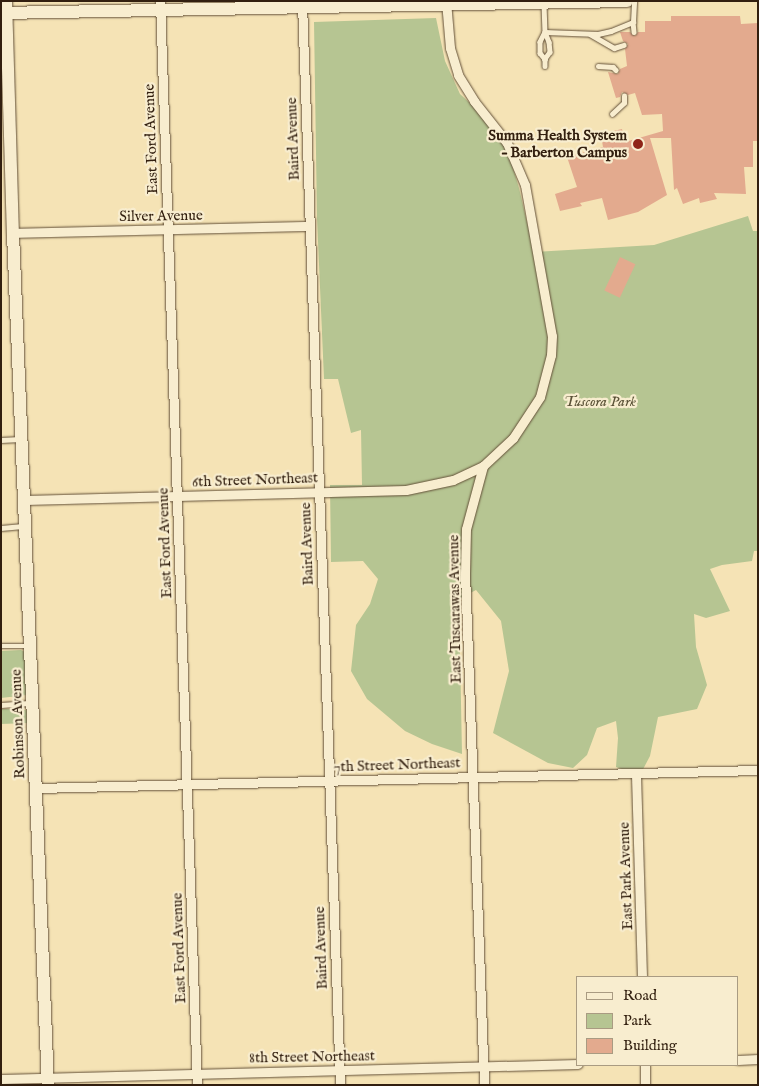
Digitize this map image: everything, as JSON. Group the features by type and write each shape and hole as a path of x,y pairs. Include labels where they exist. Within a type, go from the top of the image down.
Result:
{"main road":[{"path":"5,9 160,5 627,1"},
{"name":"Robinson Avenue","path":"5,9 48,1081"}],"street":[{"path":"446,2 450,48 458,75 474,101 507,143 525,185 551,320 551,355 540,398 513,438 483,466"},
{"name":"Baird Avenue","path":"302,4 340,1085"},
{"name":"East Ford Avenue","path":"160,5 197,1085"},
{"name":"Silver Avenue","path":"13,233 310,226"},
{"name":"6th Street Northeast","path":"25,500 406,490 453,480 483,466"},
{"name":"East Tuscarawas Avenue","path":"483,466 466,529 465,551 484,1085"},
{"name":"7th Street Northeast","path":"36,788 474,777 636,775 758,770"},
{"name":"East Park Avenue","path":"636,775 642,976"},
{"path":"739,1060 758,1059"},
{"name":"8th Street Northeast","path":"1,1079 48,1081 197,1073 576,1064"},
{"path":"645,1066 645,1085"}],"lane":[{"path":"634,1 634,32"},
{"path":"544,3 544,32 550,47 550,52 545,59 545,66"},
{"path":"544,32 589,34 611,31 633,22"},
{"path":"544,32 540,42 540,53 545,59"},
{"path":"589,34 614,48 624,45"},
{"path":"598,66 614,67 616,70"},
{"path":"612,114 624,103 624,96"},
{"path":"1,440 22,439"},
{"path":"1,528 26,526"},
{"path":"1,646 30,646"},
{"path":"1,704 33,703"}],"green space":[{"name":"Tuscora Park","path":"436,18 445,61 460,94 472,105 508,151 534,252 654,245 748,216 753,231 758,231 758,551 754,551 752,561 722,565 710,569 730,611 706,618 694,614 696,647 707,685 697,709 658,717 650,756 640,775 616,767 618,738 616,721 597,728 587,755 573,768 548,763 493,733 509,671 501,621 476,590 459,599 462,754 432,744 405,731 367,699 351,671 356,625 370,604 378,579 363,561 331,562 330,485 362,485 361,430 351,433 338,379 324,379 317,218 314,22"},
{"path":"21,650 25,652 27,695 1,698 1,651"},
{"path":"1,709 22,709 28,711 28,723 1,724"}],"building":[{"path":"671,16 740,16 741,24 758,23 758,141 753,141 753,167 744,167 746,194 714,193 717,199 700,203 699,198 683,204 677,188 674,190 671,138 650,138 667,195 638,212 608,220 602,198 580,203 582,206 560,211 555,194 577,187 567,157 603,147 602,141 607,141 605,133 622,129 625,142 663,131 662,114 642,115 635,93 628,95 622,92 620,97 616,98 608,72 618,74 620,69 627,66 625,49 628,44 623,41 620,32 630,32 635,36 638,32 645,32 645,21 671,21"},
{"path":"620,257 635,264 620,298 604,291"}],"place":[{"name":"Summa Health System – Barberton Campus","path":"638,144"}]}
